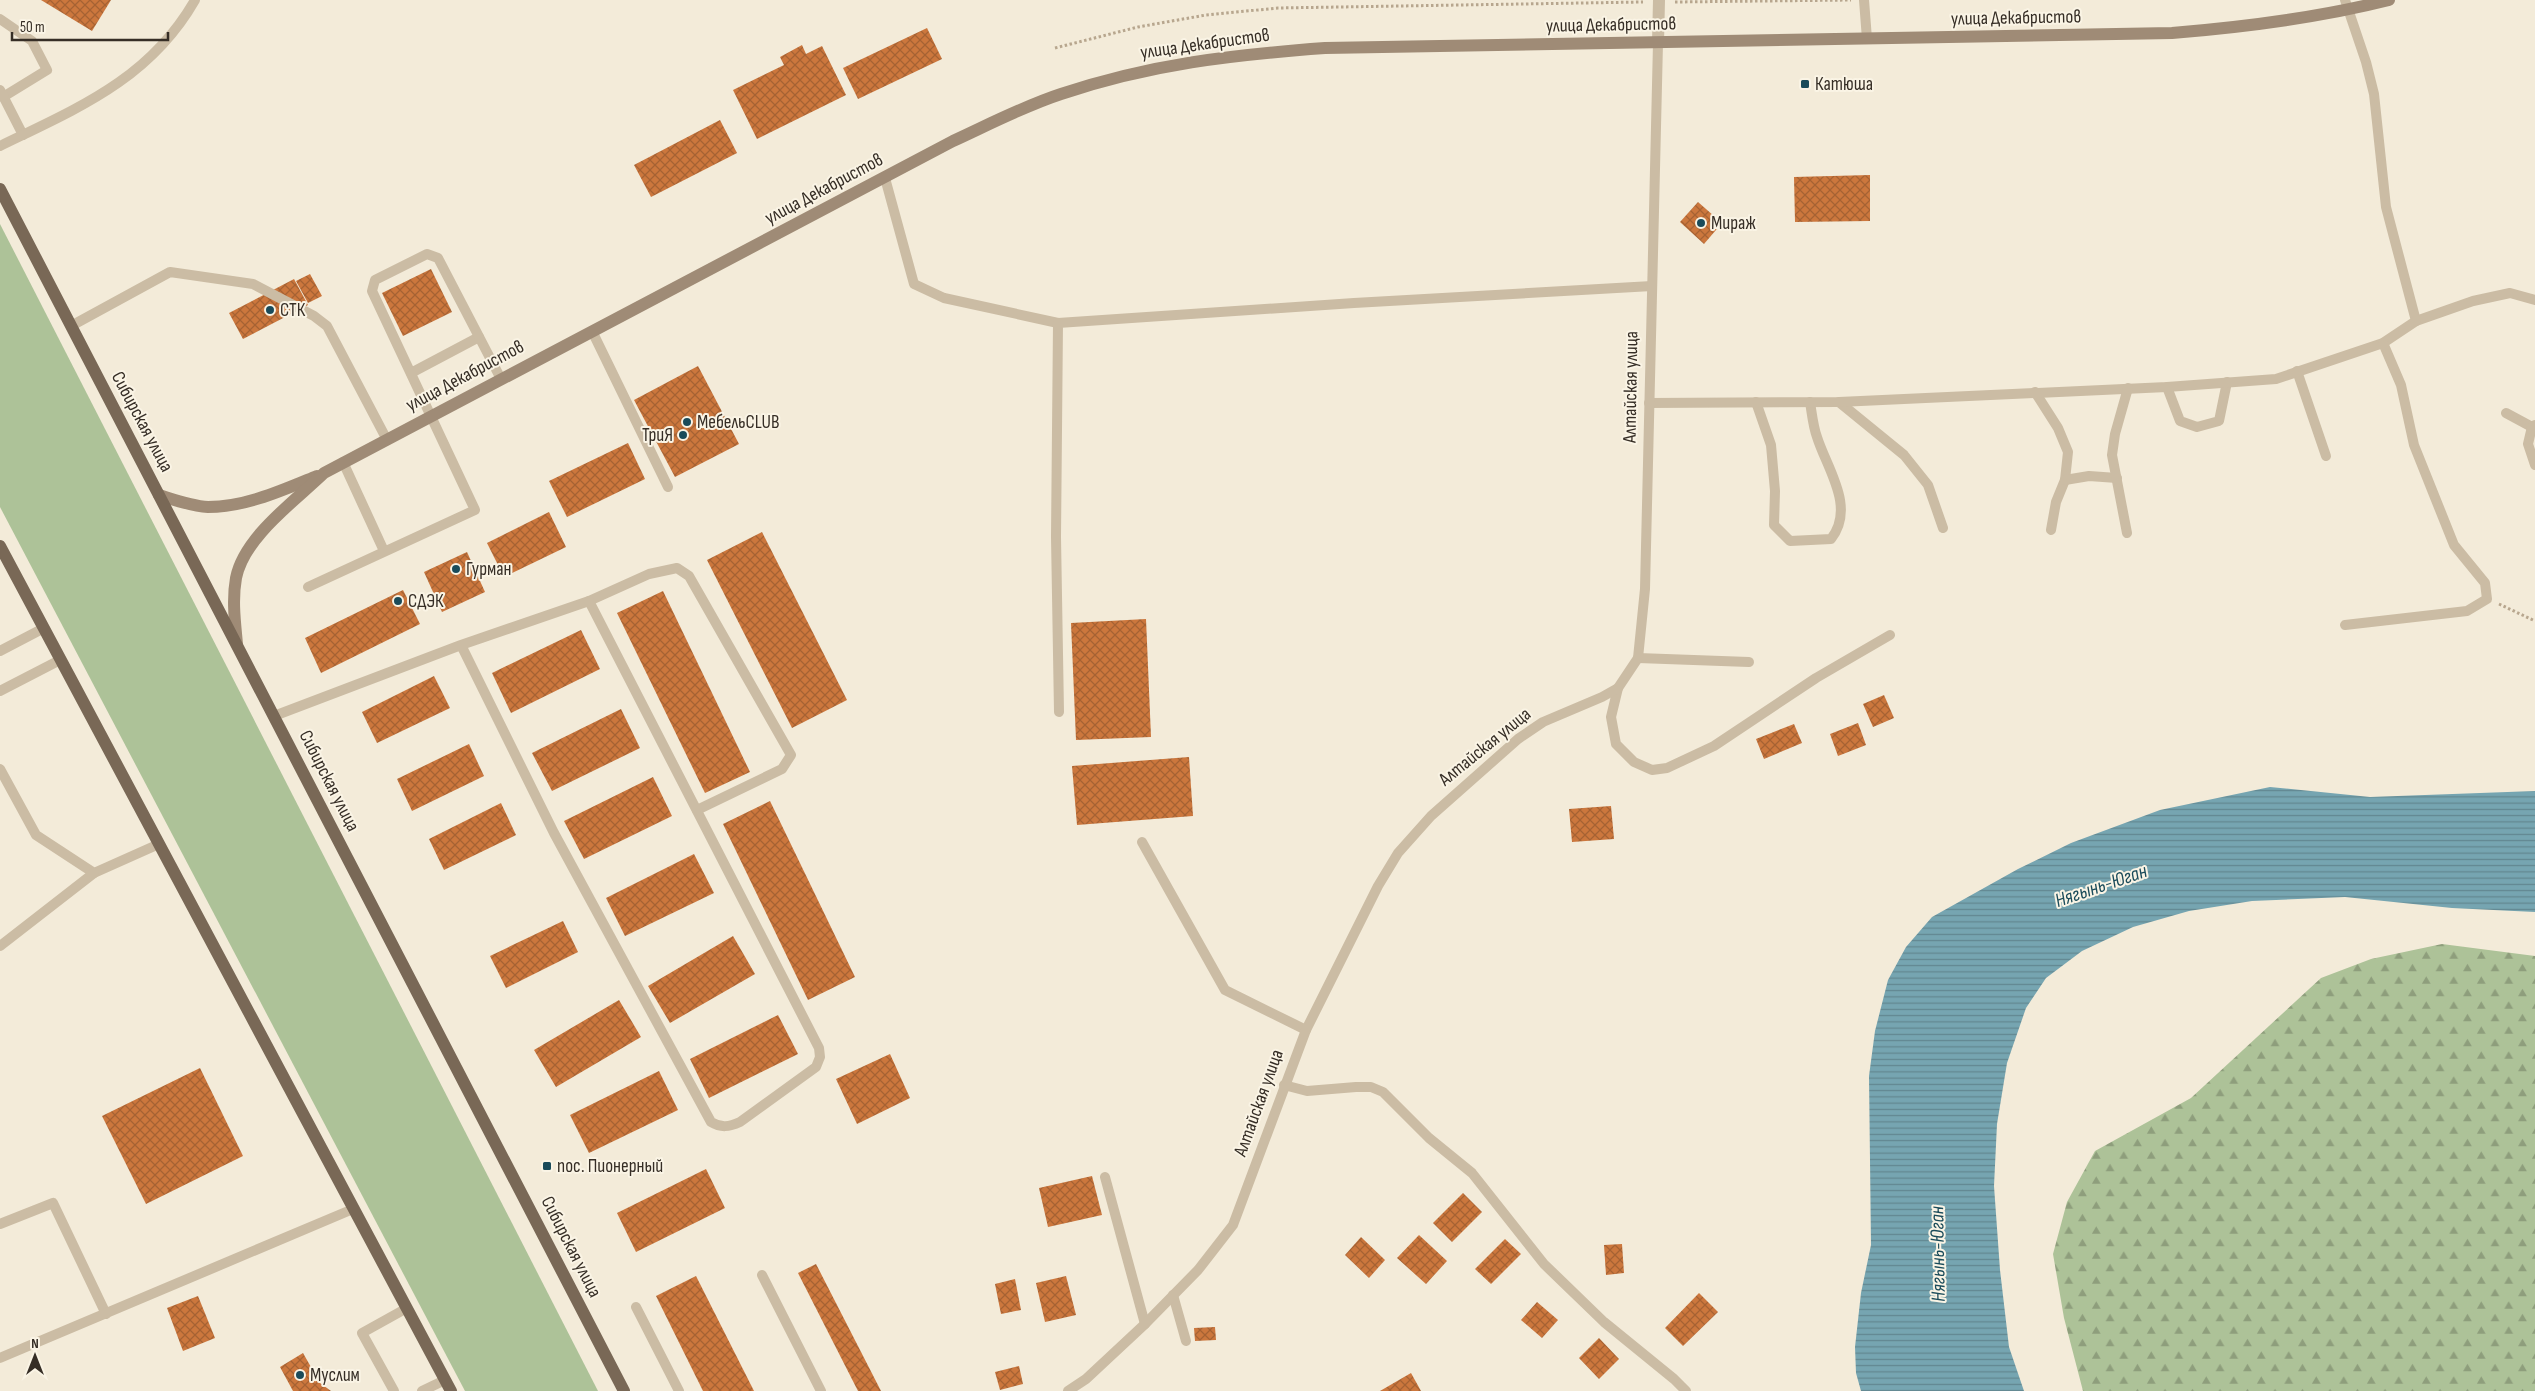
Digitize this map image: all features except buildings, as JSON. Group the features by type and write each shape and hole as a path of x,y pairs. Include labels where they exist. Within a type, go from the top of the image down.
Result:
{"main road":[{"name":"улица Декабристов","path":"237,644 233,604 236,576 244,556 261,532 324,473 386,438 953,141 1060,94 1151,68 1204,59 1325,48 2172,33 2230,28 2347,5 2389,0"},
{"name":"Сибирская улица","path":"0,189 624,1391"},
{"path":"159,495 189,504 209,507 235,504 268,496 324,473"},
{"path":"0,546 448,1385"}],"street":[{"name":"Алтайская улица","path":"1658,43 1659,1"}],"lane":[{"path":"0,146 110,90 155,54 180,26 195,0"},
{"path":"1864,0 1867,39"},
{"path":"2347,5 2374,94 2386,207 2416,321"},
{"path":"0,19 32,41 47,70 2,94 23,135"},
{"name":"Алтайская улица","path":"1068,1391 1086,1379 1145,1324 1198,1270 1232,1225 1306,1030 1378,886 1398,853 1431,816 1518,739 1537,726 1618,688 1638,658 1645,589 1658,43"},
{"path":"885,178 914,284 944,298 1058,323 1354,303 1652,286"},
{"path":"308,587 475,510 372,291 375,280 427,254 438,258 501,379"},
{"path":"71,326 170,272 253,284 314,316 327,326 386,438"},
{"path":"1649,403 1839,402 2167,387 2276,379 2383,343 2416,321 2472,301 2510,293 2535,300"},
{"path":"1058,323 1056,537 1060,712"},
{"path":"592,331 668,487"},
{"path":"411,374 479,337"},
{"path":"2346,625 2467,610 2487,599 2485,583 2454,545 2414,445 2401,385 2383,343"},
{"path":"2297,371 2326,456"},
{"path":"2167,387 2180,421 2197,427 2219,421 2227,382"},
{"path":"2127,533 2112,455 2115,434 2128,388"},
{"path":"2035,392 2058,428 2068,452 2065,480 2056,502 2051,530"},
{"path":"1756,402 1771,445 1775,491 1774,525 1790,541 1831,539 1839,529 1841,500 1817,437 1810,402"},
{"path":"1839,402 1904,455 1928,485 1943,528"},
{"path":"2506,413 2533,426 2528,444 2535,465"},
{"path":"343,462 384,551"},
{"path":"2065,480 2089,476 2117,478"},
{"path":"274,716 461,645 589,601 648,574 677,568 689,576 791,755 782,769 697,810"},
{"path":"461,645 554,833 711,1122 718,1126 730,1127 816,1067 820,1057 819,1048 589,601"},
{"path":"0,651 44,628"},
{"path":"1618,688 1611,718 1616,744 1634,762 1652,770 1667,768 1714,746 1816,678 1890,635"},
{"path":"1638,658 1750,662"},
{"path":"0,691 60,660"},
{"path":"0,769 36,835 94,873"},
{"path":"1142,842 1225,990 1306,1030"},
{"path":"0,946 94,873 159,844"},
{"path":"1284,1085 1308,1091 1356,1087 1371,1088 1383,1092 1428,1138 1472,1172 1544,1264 1604,1322 1686,1391"},
{"path":"1105,1177 1145,1324"},
{"path":"0,1224 53,1203 106,1314"},
{"path":"0,1358 353,1209"},
{"path":"762,1275 821,1391"},
{"path":"1173,1295 1186,1340"},
{"path":"636,1307 679,1391"},
{"path":"394,1391 362,1333 407,1308"},
{"path":"422,1391 448,1385"}],"path":[{"path":"1055,48 1148,25 1206,15 1278,8 1659,1 1864,0"},
{"path":"2487,599 2535,621"}],"green space":[{"path":"0,224 598,1391 465,1391 0,507"},
{"path":"2442,944 2535,956 2535,1391 2083,1391 2064,1318 2053,1254 2067,1202 2095,1151 2191,1098 2321,978 2371,959"}],"water":[{"name":"Нягынь-Юган","path":"2270,787 2370,797 2535,791 2535,912 2452,908 2345,897 2252,901 2189,911 2133,927 2082,951 2046,978 2026,1008 2007,1063 1997,1124 1994,1186 2000,1270 2009,1347 2024,1391 1861,1391 1856,1373 1855,1347 1861,1293 1871,1245 1869,1076 1875,1031 1888,980 1906,947 1932,917 2018,869 2071,843 2160,810"}],"place":[{"name":"Катюша","path":"1805,84"},
{"name":"Мираж","path":"1701,223"},
{"name":"СТК","path":"270,310"},
{"name":"МебельCLUB","path":"687,422"},
{"name":"ТриЯ","path":"683,435"},
{"name":"Гурман","path":"456,569"},
{"name":"СДЭК","path":"398,601"},
{"name":"пос. Пионерный","path":"547,1166"},
{"name":"Муслим","path":"300,1375"}]}
